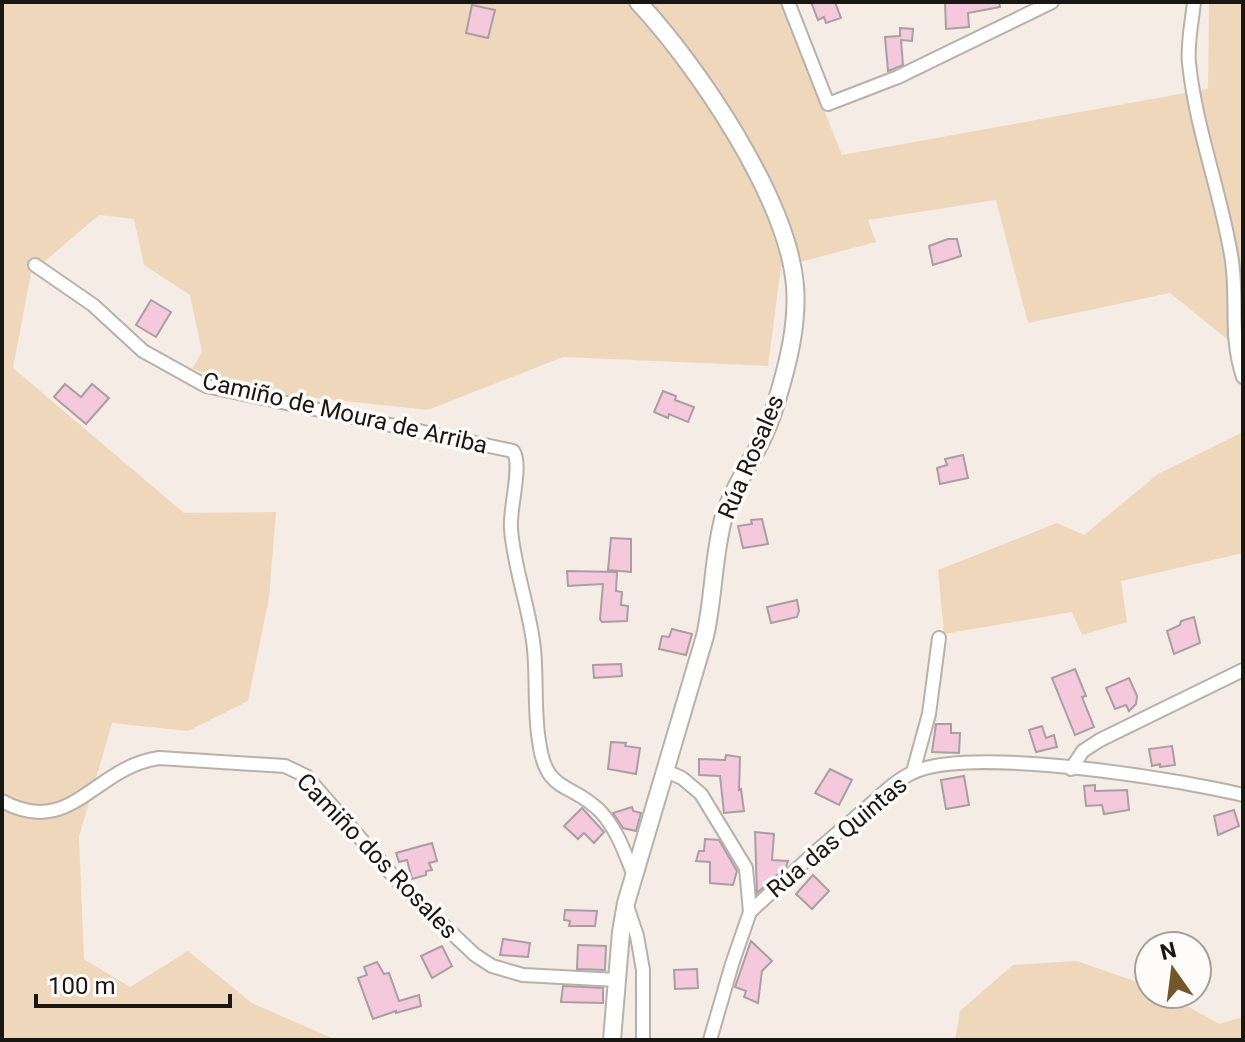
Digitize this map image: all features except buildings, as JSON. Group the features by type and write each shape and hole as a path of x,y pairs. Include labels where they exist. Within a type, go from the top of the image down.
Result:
{"street":[{"name":"Rúa Rosales","path":"612,1040 626,903 705,636 725,512 758,448 783,376 796,314 795,284 778,220 756,173 727,121 670,36 638,2"},
{"path":"788,2 828,104 898,77 1052,2"},
{"path":"1194,2 1188,60 1196,109 1233,267 1234,351 1243,377"},
{"name":"Camiño de Moura de Arriba","path":"35,265 93,305 143,351 206,386 513,451 518,459 510,506 511,530 534,650 538,740 544,764 552,779 588,802 612,826 634,876"},
{"path":"913,772 929,714 939,638"},
{"path":"1071,769 1083,751 1100,740 1243,670"},
{"name":"Camiño dos Rosales","path":"2,801 35,814 55,812 140,760 159,758 285,766 306,776 402,886 456,938 492,966 523,975 549,978 617,980"},
{"name":"Rúa das Quintas","path":"750,912 818,849 913,772 952,763 978,762 1180,782 1243,795"},
{"path":"666,771 682,778 701,794 746,868 750,912 710,1040"},
{"path":"626,903 637,936 643,970 643,1040"}],"shaded area":[{"path":"2,2 781,2 842,155 1208,89 1209,2 1243,2 1243,352 1170,293 1028,323 996,200 868,220 876,242 781,267 768,366 563,357 428,410 288,395 192,369 202,352 190,295 144,265 134,219 99,215 31,273 13,368 184,513 276,512 269,598 248,701 188,731 112,723 79,837 84,959 130,987 188,951 252,1003 336,1040 2,1040"},
{"path":"1243,432 1243,553 1121,581 1127,622 1082,635 1072,612 944,634 938,570 1057,523 1084,535 1158,474"},
{"path":"1077,961 1133,980 1133,1010 1194,1010 1219,1024 1243,1017 1243,1040 955,1040 960,1011 1013,965"}]}
